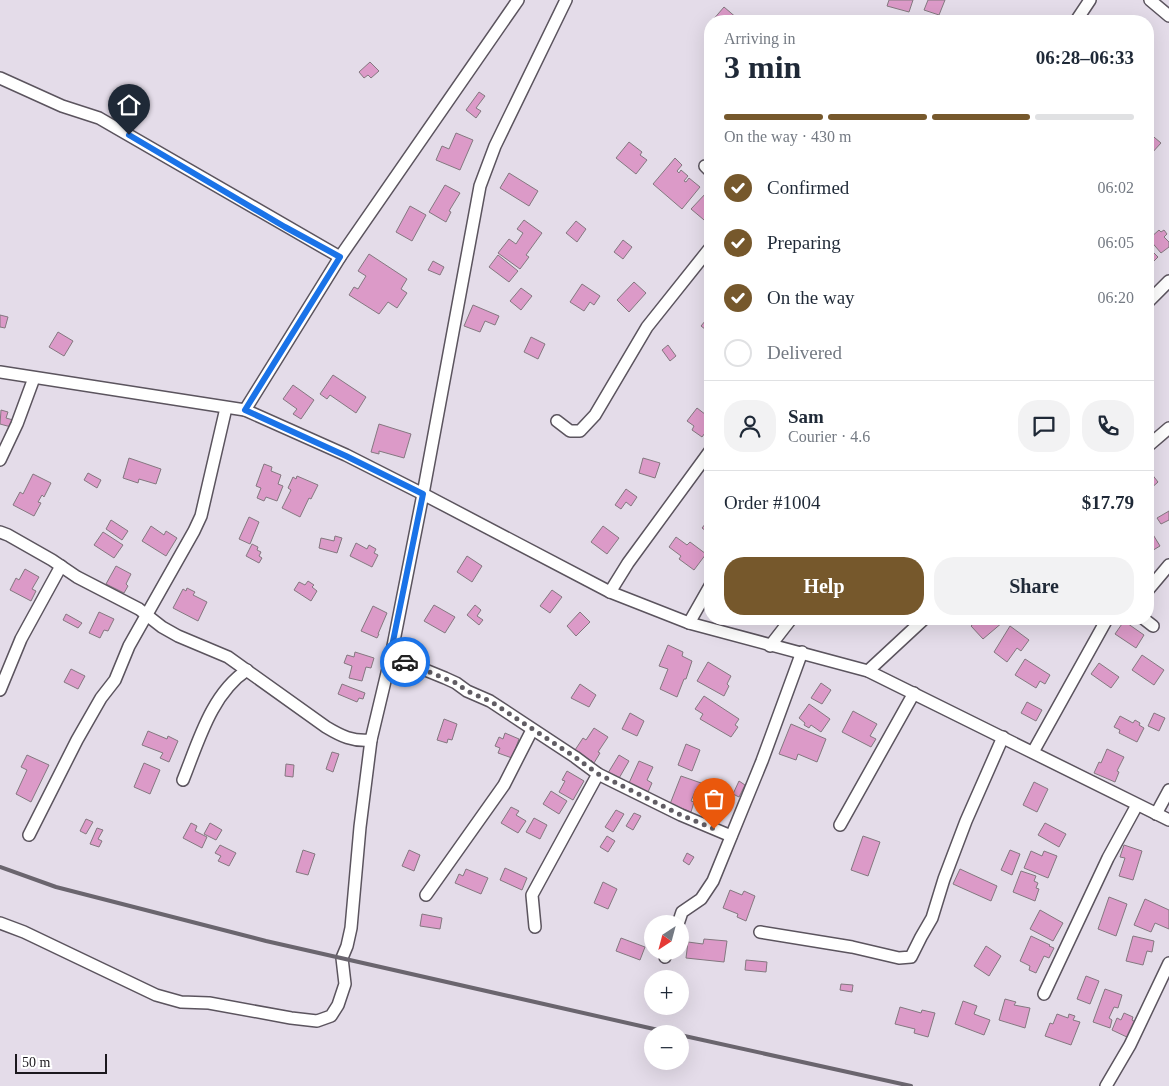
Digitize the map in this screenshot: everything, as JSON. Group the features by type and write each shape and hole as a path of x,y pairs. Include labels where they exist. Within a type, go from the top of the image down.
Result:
{"street":[{"path":"245,410 340,257 518,0"},
{"path":"0,923 24,932 156,995 181,1002 210,1003 317,1021 331,1016 338,1005 345,984 342,958 351,928 360,826 371,740 423,494 480,186 495,146 566,0"},
{"path":"1080,15 1090,0"},
{"path":"1150,0 1169,16"},
{"path":"0,78 62,106 99,118 340,257"},
{"path":"557,420 570,431 580,431 595,415 647,327 704,256"},
{"path":"1154,296 1169,282"},
{"path":"0,372 245,410 346,456 423,494 610,592 689,623 868,671 1169,820"},
{"path":"0,460 17,424 34,378"},
{"path":"29,835 77,740 101,698 115,680 129,646 201,516 226,408"},
{"path":"1154,441 1169,428"},
{"path":"610,592 628,563 704,459"},
{"path":"0,532 77,577 139,609 162,627 178,636 217,651 326,727 342,736 353,740 371,740"},
{"path":"0,690 21,639 61,566"},
{"path":"1154,583 1169,566"},
{"path":"689,623 704,597"},
{"path":"770,646 786,625"},
{"path":"868,671 918,625"},
{"path":"1033,752 1104,625"},
{"path":"681,915 682,912 701,899 713,881 762,761 802,652"},
{"path":"390,656 456,683 467,691 490,701 598,774 681,815 731,836"},
{"path":"182,780 214,707 234,680 246,670"},
{"path":"840,825 914,693"},
{"path":"426,895 504,785 532,730"},
{"path":"760,932 852,947 898,958 911,957 920,937 932,918 944,879 966,821 1003,737"},
{"path":"535,927 532,895 598,774"},
{"path":"1156,814 1169,790"},
{"path":"1044,994 1108,858 1137,805"},
{"path":"1106,1086 1130,1045 1169,963"}],"building":[{"path":"889,0 913,0 909,12 887,6"},
{"path":"928,0 945,0 939,15 924,10"},
{"path":"724,7 733,15 717,15"},
{"path":"370,62 379,71 371,78 368,75 364,78 359,72"},
{"path":"479,92 485,96 476,108 481,111 476,118 466,110"},
{"path":"456,133 473,140 460,170 436,160 442,146 449,149"},
{"path":"1154,137 1161,143 1154,151"},
{"path":"629,142 642,152 640,155 647,160 636,174 616,158"},
{"path":"675,158 682,165 677,171 679,173 681,170 688,176 684,181 686,182 689,178 700,187 682,209 653,184"},
{"path":"509,173 538,191 529,206 500,188"},
{"path":"445,185 460,193 449,211 451,212 446,222 429,212"},
{"path":"704,195 704,220 691,209"},
{"path":"410,206 426,215 412,241 396,232"},
{"path":"524,220 542,233 526,255 529,257 520,269 498,253 509,239 516,244 523,233 517,229"},
{"path":"576,221 586,229 577,242 566,233"},
{"path":"1159,230 1161,232 1164,230 1167,234 1164,237 1169,242 1169,247 1161,253 1154,245 1154,234"},
{"path":"623,240 632,247 623,259 614,252"},
{"path":"1154,253 1158,257 1154,261"},
{"path":"369,254 407,279 401,289 407,293 397,308 388,302 379,314 349,295 354,287 358,289 366,276 358,271"},
{"path":"498,255 518,271 509,282 489,267"},
{"path":"433,261 444,267 440,275 428,270"},
{"path":"634,282 646,293 629,312 617,300"},
{"path":"582,284 600,296 594,305 590,302 584,311 570,302"},
{"path":"521,288 532,296 521,310 510,301"},
{"path":"473,305 499,316 495,325 485,321 480,332 464,326"},
{"path":"0,315 8,317 5,328 0,327"},
{"path":"58,332 73,341 64,356 49,347"},
{"path":"531,337 545,344 538,359 524,352"},
{"path":"668,345 676,356 670,361 662,350"},
{"path":"333,375 366,397 356,413 330,395 327,399 320,394"},
{"path":"293,385 314,400 301,419 293,414 297,409 283,399"},
{"path":"697,408 704,413 704,434 702,437 692,430 694,426 687,421"},
{"path":"1,410 8,412 6,418 13,420 11,427 0,424"},
{"path":"379,424 411,434 404,458 379,451 379,454 371,452"},
{"path":"129,458 161,469 156,484 139,479 138,483 123,478"},
{"path":"643,458 660,463 655,478 639,473"},
{"path":"264,464 272,467 271,471 281,475 278,484 283,486 277,501 266,497 264,501 257,498 261,488 256,486"},
{"path":"88,473 101,480 97,488 84,480"},
{"path":"33,474 51,483 44,497 42,495 38,502 41,503 34,516 13,505 20,492 23,494"},
{"path":"297,476 318,485 300,517 282,508 291,490 288,488 293,477 296,479"},
{"path":"1154,477 1158,482 1154,486"},
{"path":"626,489 637,497 631,506 626,502 621,509 615,505"},
{"path":"1169,511 1169,520 1161,524 1157,518"},
{"path":"249,517 259,522 250,544 239,539"},
{"path":"111,520 128,531 122,540 106,529"},
{"path":"151,526 164,535 166,531 177,538 166,556 142,541"},
{"path":"603,526 619,538 607,554 591,542"},
{"path":"103,532 123,545 114,558 94,545"},
{"path":"335,536 342,538 337,553 319,548 321,538 334,541"},
{"path":"1154,536 1160,546 1154,550"},
{"path":"676,537 687,545 690,542 704,552 704,557 694,570 679,559 681,556 669,547"},
{"path":"356,543 367,549 369,545 376,549 374,553 378,555 372,567 350,556"},
{"path":"252,544 258,547 257,550 261,552 259,556 262,558 259,563 246,556"},
{"path":"467,556 482,566 472,582 457,572"},
{"path":"116,566 131,574 124,593 106,584"},
{"path":"25,569 39,577 32,589 36,591 31,601 10,590 16,578 19,580"},
{"path":"308,581 314,585 312,587 317,591 311,601 294,590 299,582 305,585"},
{"path":"187,588 195,592 193,595 207,602 198,621 173,608 183,589 186,591"},
{"path":"552,590 562,597 550,613 540,606"},
{"path":"434,605 455,617 445,633 424,621"},
{"path":"475,605 481,610 477,616 483,620 479,625 467,615"},
{"path":"373,606 387,613 377,638 361,631"},
{"path":"99,612 114,619 108,631 104,630 100,638 89,633"},
{"path":"580,612 590,622 576,636 567,626"},
{"path":"66,614 82,623 78,628 63,620"},
{"path":"972,625 999,625 983,639 971,626"},
{"path":"1121,625 1130,625 1144,635 1136,648 1115,634"},
{"path":"1010,626 1029,640 1021,651 1017,648 1007,662 994,652"},
{"path":"668,645 683,652 682,656 692,661 677,697 660,689 668,669 659,666"},
{"path":"355,652 374,658 371,668 366,667 362,681 349,678 352,666 344,663 347,655 354,657"},
{"path":"1142,655 1164,670 1154,685 1132,670"},
{"path":"1025,659 1050,675 1045,684 1040,681 1036,688 1015,675"},
{"path":"708,662 731,676 724,696 697,681"},
{"path":"1099,663 1119,677 1111,688 1091,674"},
{"path":"71,669 85,676 78,689 64,682"},
{"path":"821,683 831,690 822,704 811,698"},
{"path":"342,684 365,693 363,699 359,698 357,702 338,694"},
{"path":"580,684 596,695 589,707 571,698"},
{"path":"704,696 739,719 735,725 738,727 731,737 700,719 703,714 695,709"},
{"path":"1027,702 1042,710 1036,721 1021,713"},
{"path":"809,704 830,719 821,732 811,725 809,728 804,725 805,723 799,718"},
{"path":"853,711 877,724 870,736 876,739 871,747 842,732"},
{"path":"630,713 644,721 637,736 622,729"},
{"path":"1154,713 1165,718 1159,731 1148,726"},
{"path":"1120,716 1133,723 1135,720 1144,728 1137,742 1119,733 1120,730 1114,727"},
{"path":"444,719 457,724 452,740 448,739 447,743 437,740"},
{"path":"791,724 826,739 817,762 798,754 796,760 779,754"},
{"path":"594,728 608,737 598,752 600,753 594,763 591,760 589,763 573,753 583,738 586,740"},
{"path":"148,731 167,739 168,736 178,741 169,762 160,758 163,753 142,745"},
{"path":"505,733 519,739 512,758 498,753 500,748 495,746 499,737 503,739"},
{"path":"686,744 700,750 692,771 678,765"},
{"path":"1107,749 1124,757 1117,771 1119,772 1115,782 1094,773"},
{"path":"332,752 339,754 333,772 326,769"},
{"path":"27,755 49,765 31,802 16,794 27,770 21,767"},
{"path":"619,755 629,761 618,780 608,773"},
{"path":"639,761 653,767 647,780 652,783 648,792 629,783"},
{"path":"144,763 160,770 150,794 134,787"},
{"path":"286,764 294,765 293,777 285,776"},
{"path":"567,771 584,781 573,800 559,792 565,781 562,780"},
{"path":"681,776 704,784 701,791 696,789 691,801 694,802 691,812 670,804"},
{"path":"739,781 745,785 739,797 733,794"},
{"path":"1034,782 1048,789 1037,812 1023,805"},
{"path":"551,791 567,801 559,814 543,804"},
{"path":"511,807 519,811 516,815 526,821 518,833 501,823"},
{"path":"616,810 624,814 613,832 605,827"},
{"path":"634,813 641,816 633,830 626,826"},
{"path":"534,818 547,825 540,839 526,832"},
{"path":"86,819 93,822 86,834 80,831"},
{"path":"191,823 197,826 195,831 207,837 202,848 183,838"},
{"path":"210,823 222,830 216,840 204,834"},
{"path":"1045,823 1066,834 1059,847 1038,835"},
{"path":"97,828 103,830 98,839 102,841 99,847 90,844"},
{"path":"607,836 615,841 608,852 600,847"},
{"path":"863,836 880,842 868,876 851,870"},
{"path":"220,845 236,853 229,866 218,861 221,856 215,853"},
{"path":"1124,845 1142,851 1133,880 1119,876 1125,858 1120,857"},
{"path":"303,850 315,854 308,875 296,872"},
{"path":"409,850 420,855 414,871 402,866"},
{"path":"1010,850 1020,854 1012,875 1001,870"},
{"path":"1031,851 1042,856 1044,851 1057,856 1048,878 1024,868"},
{"path":"687,853 694,857 689,865 683,861"},
{"path":"505,868 527,878 522,890 500,880"},
{"path":"466,869 488,878 481,894 455,883 459,874 463,876"},
{"path":"960,869 997,886 991,901 953,884"},
{"path":"1021,871 1036,876 1034,881 1038,883 1036,888 1039,889 1035,901 1013,892"},
{"path":"603,882 617,889 608,909 594,903"},
{"path":"730,890 742,895 744,891 755,896 746,921 737,917 738,914 723,908"},
{"path":"1109,897 1127,904 1116,936 1098,929"},
{"path":"1145,899 1169,910 1169,929 1155,923 1151,932 1134,925"},
{"path":"1040,910 1063,923 1053,941 1030,929"},
{"path":"422,914 442,918 440,929 420,926"},
{"path":"1031,936 1054,948 1049,958 1044,956 1036,973 1029,970 1030,966 1020,961"},
{"path":"1133,936 1154,941 1152,952 1147,951 1143,965 1126,961"},
{"path":"621,938 644,947 640,960 616,951"},
{"path":"704,939 727,941 724,962 689,958 689,942 703,944"},
{"path":"986,946 1001,956 989,976 974,966"},
{"path":"746,960 767,962 766,972 745,970"},
{"path":"1086,976 1099,981 1090,1004 1077,999"},
{"path":"841,984 853,985 852,992 840,990"},
{"path":"1105,989 1122,995 1118,1008 1114,1007 1109,1018 1112,1020 1110,1028 1093,1022"},
{"path":"1005,999 1016,1002 1014,1005 1030,1008 1025,1028 999,1020"},
{"path":"963,1001 977,1006 974,1014 990,1020 984,1035 955,1024"},
{"path":"900,1007 921,1013 922,1010 935,1013 928,1037 914,1033 915,1029 895,1024"},
{"path":"1124,1013 1133,1017 1132,1020 1139,1024 1129,1038 1112,1030 1117,1018 1121,1020"},
{"path":"1057,1014 1068,1018 1069,1014 1075,1016 1073,1020 1080,1022 1071,1045 1045,1036 1050,1023 1053,1024"}],"railway":[{"path":"0,867 56,887 266,941 644,1027"},
{"path":"689,1037 911,1086"}],"way so far":[{"path":"405,662 456,683 467,691 490,701 598,774 714,829"}],"route":[{"path":"129,135 285,227 340,257 245,410 346,456 423,494 390,656 405,662"}]}
